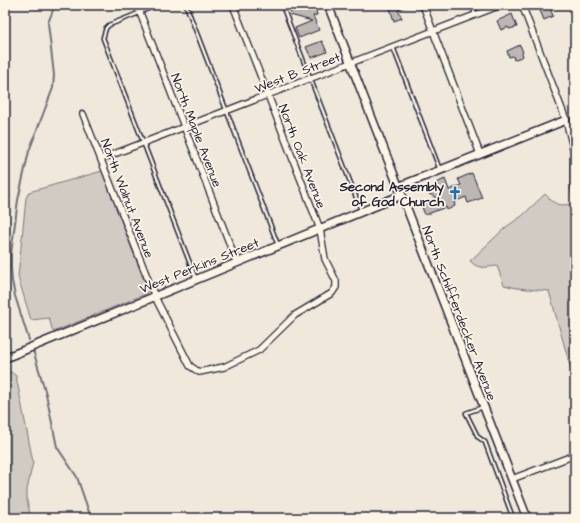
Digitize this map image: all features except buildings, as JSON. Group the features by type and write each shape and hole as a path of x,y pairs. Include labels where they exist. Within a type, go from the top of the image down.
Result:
{"street":[{"path":"138,9 154,5"},
{"name":"North Oak Avenue","path":"199,372 224,367 259,350 295,315 332,293 336,287 336,281 325,259 320,229 233,5"},
{"name":"North Schifferdecker Avenue","path":"328,5 527,518"},
{"path":"423,5 480,154"},
{"name":"West B Street","path":"101,159 501,5"},
{"path":"522,5 566,120 574,152 575,192"},
{"name":"North Maple Avenue","path":"138,9 237,263"},
{"name":"North Walnut Avenue","path":"83,114 155,296 190,366 199,372"},
{"path":"398,187 566,120"},
{"name":"West Perkins Street","path":"5,358 402,195"},
{"path":"512,479 575,455"}],"lane":[{"path":"186,5 278,246"},
{"path":"282,5 362,211"},
{"path":"472,5 476,15"},
{"path":"138,9 106,28 103,38 196,280"},
{"path":"393,47 440,170"},
{"path":"484,407 466,413 478,437 486,442 514,518"}],"shaded area":[{"path":"102,171 148,293 53,332 49,318 31,320 18,277 26,198 29,192"},
{"path":"545,194 559,205 572,204 575,211 575,372 572,373 549,291 517,288 504,285 497,266 479,267 470,261 506,227 522,216"},
{"path":"5,371 11,372 16,376 33,462 27,490 27,501 31,518 5,518"}],"waterway":[{"path":"29,340 15,296 12,281 11,254 18,200 29,151 53,88 54,75 48,23 55,5"},
{"path":"33,350 46,394 57,447 77,477 91,518"}],"place":[{"name":"Second Assembly of God Church","path":"455,193"}]}
